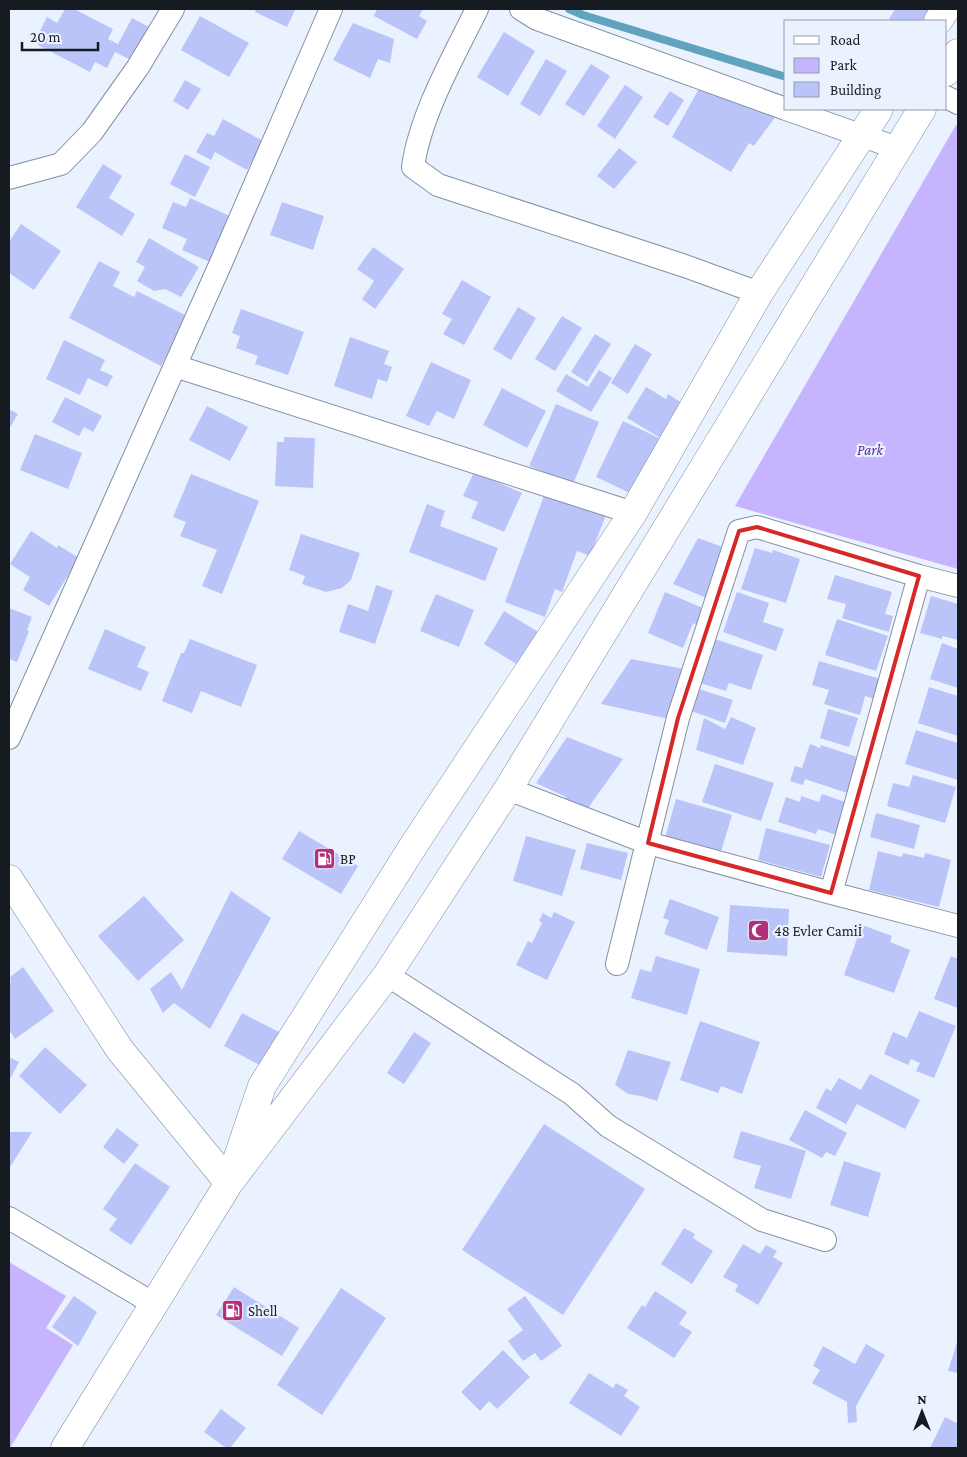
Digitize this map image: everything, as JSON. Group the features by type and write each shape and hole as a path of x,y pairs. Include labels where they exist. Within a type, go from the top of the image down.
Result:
{"main road":[{"path":"939,20 946,9"},
{"path":"947,70 958,53"},
{"path":"229,1183 262,1086 417,840 632,513 759,293 860,135 878,110"},
{"path":"65,1448 229,1183 387,975 508,789 921,110"},
{"path":"9,878 120,1050 229,1183"}],"street":[{"path":"9,178 61,164 92,132 138,67 173,9"},
{"path":"9,738 175,366 331,9"},
{"path":"477,9 442,80 416,147 413,167 438,185 685,266 759,293"},
{"path":"521,9 537,19 784,108"},
{"path":"789,110 897,148"},
{"path":"175,366 632,513"},
{"path":"617,964 678,718 739,531 757,527 958,586"},
{"path":"830,893 919,576"},
{"path":"508,789 648,843 958,926"},
{"path":"387,975 572,1094 608,1126 762,1220 825,1240"},
{"path":"9,1218 154,1304"}],"highlighted area":[{"path":"757,527 919,576 831,893 648,843 678,718 739,531"}],"green space":[{"name":"Park","path":"956,125 958,126 958,569 735,506"},
{"path":"9,1262 66,1296 46,1328 73,1345 10,1448"}],"building":[{"path":"65,9 74,9 113,29 108,39 118,44 132,18 151,28 133,61 115,52 107,68 95,62 90,72 34,43 47,17 57,23"},
{"path":"256,9 295,10 287,27 255,12"},
{"path":"377,9 423,9 419,16 427,21 417,39 374,16"},
{"path":"895,9 930,9 923,20 889,19"},
{"path":"200,16 249,43 229,77 181,50"},
{"path":"353,23 394,39 390,63 378,59 370,78 333,60"},
{"path":"504,32 535,51 508,96 477,77"},
{"path":"546,59 567,71 540,116 520,104"},
{"path":"591,64 610,76 584,116 565,104"},
{"path":"185,80 201,89 188,110 173,101"},
{"path":"625,85 643,97 615,139 597,126"},
{"path":"700,87 776,116 754,146 749,143 731,172 672,137"},
{"path":"670,91 684,100 668,126 653,117"},
{"path":"223,119 263,141 247,170 215,152 211,160 196,152 207,133 214,136"},
{"path":"619,148 637,162 614,189 597,176"},
{"path":"185,154 210,167 195,197 170,184"},
{"path":"103,164 122,176 109,198 135,214 122,236 76,207"},
{"path":"190,198 232,217 212,263 182,250 187,239 162,228 173,202 186,207"},
{"path":"282,202 324,216 313,250 270,235"},
{"path":"21,224 61,251 34,290 9,273 9,242"},
{"path":"149,238 199,267 181,297 165,289 154,291 137,281 145,267 136,262"},
{"path":"373,247 404,269 375,309 362,299 374,281 357,269"},
{"path":"99,261 120,272 113,286 134,297 137,291 187,316 161,366 69,318"},
{"path":"462,280 491,297 464,345 443,334 452,319 442,314"},
{"path":"518,307 536,318 511,360 493,349"},
{"path":"241,309 304,332 288,375 255,364 258,356 236,348 240,336 232,333"},
{"path":"562,316 582,328 555,371 535,359"},
{"path":"595,334 611,344 587,382 571,372"},
{"path":"350,337 389,351 384,364 392,367 387,382 378,379 372,399 334,386"},
{"path":"64,340 105,360 100,370 113,376 107,387 88,378 80,395 46,379"},
{"path":"635,344 652,354 628,394 611,383"},
{"path":"431,362 471,380 454,419 437,411 429,426 406,416"},
{"path":"599,370 612,378 591,412 556,391 566,374 588,387"},
{"path":"646,387 666,399 668,394 685,405 664,440 627,418"},
{"path":"502,388 546,411 527,448 483,425"},
{"path":"65,397 102,416 93,432 84,427 79,436 52,422"},
{"path":"556,404 599,422 573,484 529,466"},
{"path":"207,406 248,427 230,461 189,440"},
{"path":"9,409 18,414 9,429"},
{"path":"623,421 661,439 634,495 596,477"},
{"path":"35,434 82,453 68,489 20,470"},
{"path":"284,437 315,438 313,488 275,486 277,442 284,442"},
{"path":"474,472 522,493 504,532 471,518 478,502 463,496"},
{"path":"191,474 259,501 222,594 202,586 217,550 180,536 186,522 173,517"},
{"path":"545,493 606,515 590,556 577,551 562,592 555,589 545,617 505,602"},
{"path":"427,504 445,511 440,526 498,548 485,581 409,552"},
{"path":"31,531 57,548 58,545 79,558 49,606 23,590 30,577 10,564"},
{"path":"301,534 360,553 351,580 342,588 326,592 302,584 305,576 289,570"},
{"path":"698,538 728,549 714,601 673,584"},
{"path":"755,548 772,553 773,550 800,559 786,603 741,589"},
{"path":"835,575 892,592 885,614 893,616 889,632 842,618 846,604 827,599"},
{"path":"376,585 393,591 375,644 339,632 348,604 368,611"},
{"path":"665,592 710,611 703,628 693,623 683,648 648,633"},
{"path":"737,592 769,603 763,622 784,629 776,651 723,632"},
{"path":"436,594 474,610 459,647 420,631"},
{"path":"931,596 958,604 958,640 942,636 942,639 920,633"},
{"path":"9,608 32,617 27,630 29,631 17,662 9,659"},
{"path":"504,611 540,633 520,666 484,644"},
{"path":"837,619 888,636 876,671 825,655"},
{"path":"105,629 146,647 137,667 149,672 141,691 88,669"},
{"path":"190,639 257,665 241,707 201,691 192,713 162,701 181,653 184,653"},
{"path":"715,639 763,655 751,690 729,683 726,691 700,683"},
{"path":"942,643 958,649 958,688 930,679"},
{"path":"631,659 684,669 669,719 601,704"},
{"path":"819,661 884,680 878,700 865,696 860,715 824,704 829,690 812,685"},
{"path":"929,687 958,696 958,736 918,723"},
{"path":"696,688 733,700 725,723 688,710"},
{"path":"828,709 858,718 849,747 820,738"},
{"path":"731,717 756,728 743,765 696,750 704,718 725,729"},
{"path":"916,730 958,743 958,780 905,764"},
{"path":"567,737 623,759 583,815 561,806 566,797 536,783"},
{"path":"810,744 820,748 821,745 863,759 850,794 805,779 803,785 790,781 795,766 802,768"},
{"path":"715,764 774,783 761,821 702,802"},
{"path":"913,775 956,787 945,823 887,806 893,783 909,787"},
{"path":"822,794 848,803 837,835 818,829 816,834 778,822 786,797 800,802 801,796 819,802"},
{"path":"676,799 732,815 719,858 664,841"},
{"path":"876,813 920,825 914,849 870,837"},
{"path":"766,828 830,845 821,877 758,860"},
{"path":"299,831 358,866 341,894 282,859"},
{"path":"526,836 576,850 562,896 513,881"},
{"path":"587,843 628,853 621,880 580,869"},
{"path":"878,851 902,857 903,853 924,858 925,853 951,860 939,907 869,890"},
{"path":"231,891 271,918 210,1029 174,1003 163,1013 150,989 171,972 182,990"},
{"path":"144,896 184,940 138,981 98,936"},
{"path":"670,899 719,917 707,950 664,934 669,920 663,918"},
{"name":"48 Evler Camiİ","path":"730,905 789,909 787,956 727,952"},
{"path":"554,912 575,922 547,980 516,965 528,941 532,943 542,923 539,921 543,913 551,918"},
{"path":"862,925 892,936 890,942 910,950 894,993 844,975"},
{"path":"656,956 700,969 687,1015 631,998 640,969 651,972"},
{"path":"951,956 958,959 958,1008 934,999"},
{"path":"23,967 54,1011 15,1039 9,1029 9,984 11,982 10,977"},
{"path":"919,1011 956,1026 934,1078 916,1071 920,1063 911,1059 908,1065 884,1054 893,1032 907,1038"},
{"path":"242,1013 283,1034 265,1068 224,1046"},
{"path":"700,1021 760,1042 742,1094 721,1086 718,1093 680,1080"},
{"path":"414,1032 431,1043 404,1084 387,1073"},
{"path":"45,1047 87,1085 60,1114 19,1076"},
{"path":"628,1050 671,1062 657,1101 628,1094 615,1085"},
{"path":"9,1057 19,1062 9,1081"},
{"path":"870,1074 920,1100 905,1129 857,1104 846,1124 816,1108 826,1088 831,1091 839,1078 861,1090"},
{"path":"805,1110 847,1133 835,1156 826,1152 822,1158 789,1140"},
{"path":"544,1124 645,1189 563,1315 462,1250"},
{"path":"117,1128 139,1145 124,1164 103,1147"},
{"path":"741,1131 806,1151 791,1199 754,1188 761,1166 733,1158"},
{"path":"9,1132 32,1132 9,1169"},
{"path":"844,1161 881,1173 868,1217 830,1205"},
{"path":"135,1163 170,1187 131,1245 109,1230 117,1219 103,1209"},
{"path":"684,1228 695,1234 693,1238 713,1251 692,1284 661,1264"},
{"path":"743,1244 760,1254 766,1245 777,1251 773,1257 783,1263 758,1305 735,1291 738,1285 723,1277"},
{"path":"234,1287 299,1328 282,1356 216,1315"},
{"path":"341,1288 386,1318 322,1415 277,1385"},
{"path":"655,1291 687,1312 679,1324 692,1332 674,1358 627,1328 642,1305 645,1307"},
{"path":"74,1296 97,1312 78,1346 52,1327"},
{"path":"525,1296 562,1346 541,1361 535,1353 523,1361 508,1341 523,1330 507,1309"},
{"path":"958,1339 958,1373 948,1371"},
{"path":"866,1344 885,1355 856,1406 857,1422 848,1423 847,1402 812,1383 820,1370 813,1366 823,1346 855,1364"},
{"path":"503,1350 530,1377 497,1409 489,1401 480,1411 461,1392"},
{"path":"589,1373 613,1388 616,1383 628,1390 624,1396 640,1407 621,1436 569,1403"},
{"path":"221,1409 246,1428 230,1448 226,1448 204,1432"},
{"path":"945,1417 958,1424 958,1448 930,1448"}],"waterway":[{"path":"569,9 583,15 784,76"}],"place":[{"name":"BP","path":"324,859"},
{"name":"48 Evler Camiİ","path":"758,931"},
{"name":"Shell","path":"232,1311"}]}
